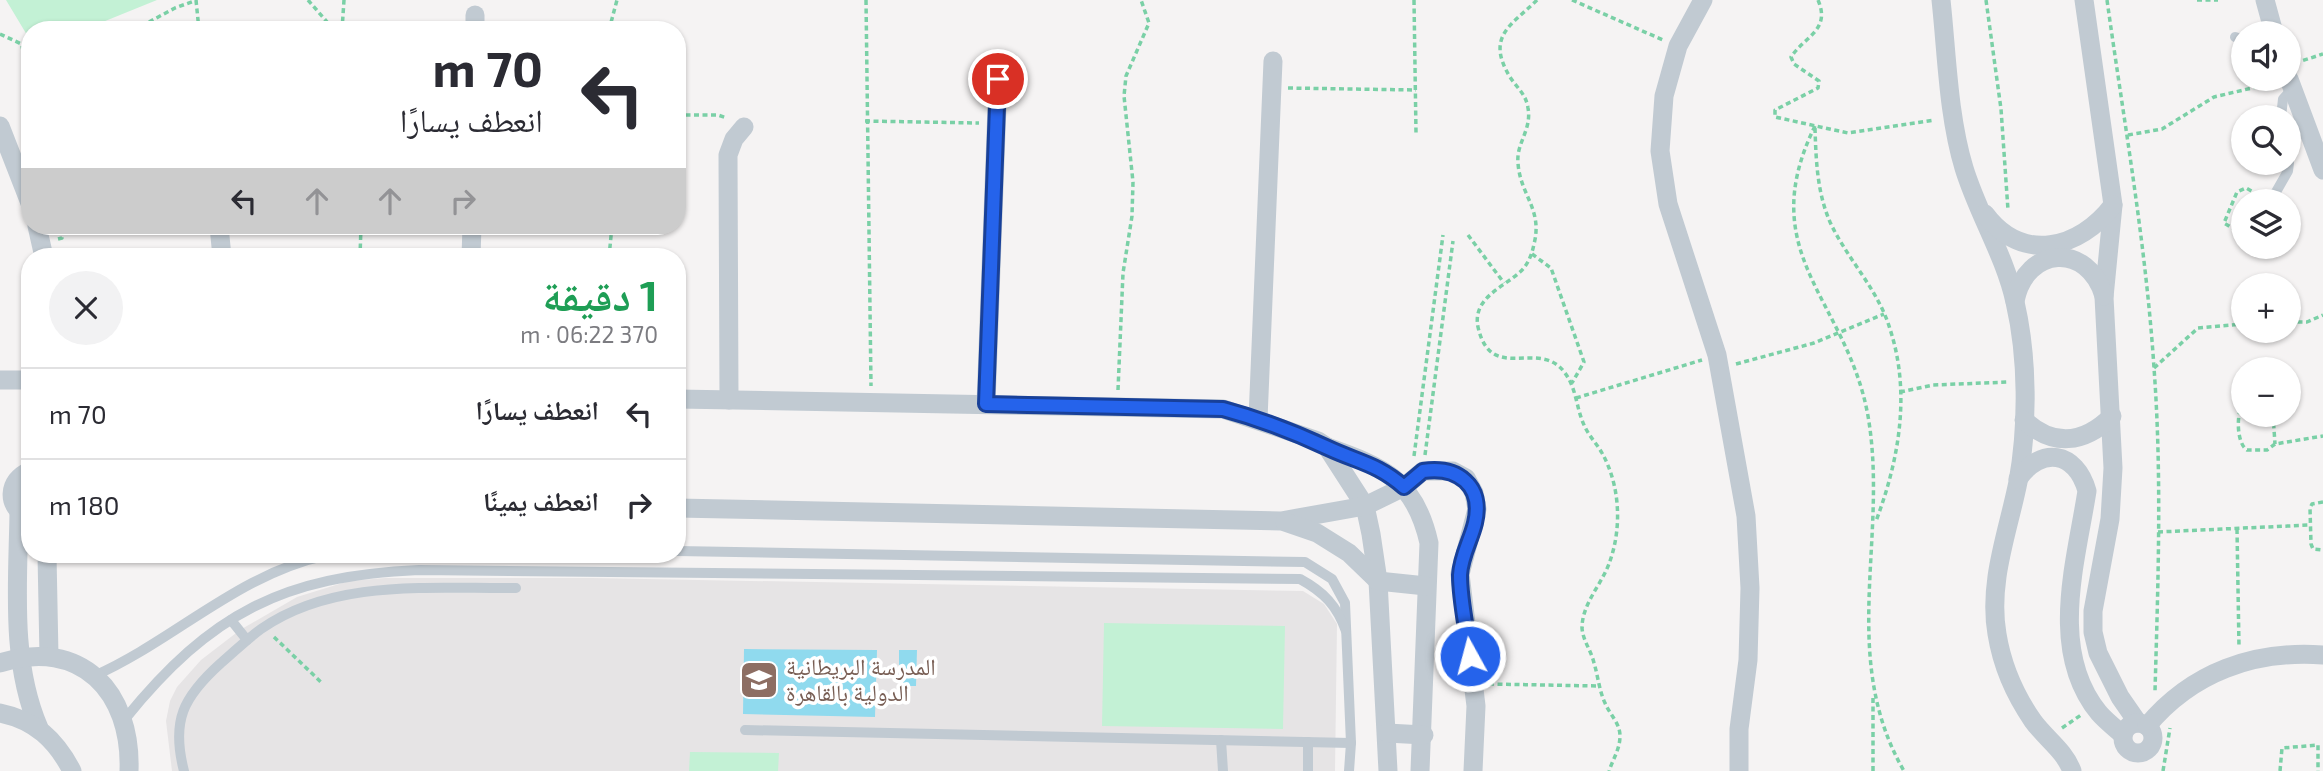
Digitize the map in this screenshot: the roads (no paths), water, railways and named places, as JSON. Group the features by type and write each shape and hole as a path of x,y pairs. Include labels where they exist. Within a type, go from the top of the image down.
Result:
{"street":[{"path":"1703,0 1678,46 1664,96 1660,150 1668,204 1719,362 1746,516 1750,588 1748,660 1739,729 1739,771"},
{"path":"1941,0 1954,118 1964,169 2015,302 2023,382 2024,420 2018,479 1998,567 1994,600 1996,632 2004,664 2017,695 2067,758 2072,771"},
{"path":"2084,0 2113,205 2105,297 2112,416 2110,519 2096,590 2093,632 2098,653 2120,697 2147,724 2151,731 2152,743 2138,762 2126,748 2147,724 2194,684 2239,662 2289,654 2323,655"},
{"path":"2265,0 2271,21"},
{"path":"1258,419 1273,61"},
{"path":"986,404 998,79"},
{"path":"2293,91 2323,170"},
{"path":"0,126 21,180"},
{"path":"729,400 728,155 741,130"},
{"path":"1979,205 1992,223 2009,236 2057,251 2089,268 2099,281 2105,297"},
{"path":"2015,302 2018,285 2027,271 2098,224 2113,205"},
{"path":"0,380 21,381"},
{"path":"686,399 1223,409 1318,441 1386,471 1413,479"},
{"path":"2018,479 2028,466 2098,430 2112,416"},
{"path":"2024,420 2060,448 2083,475 2087,491 2068,608 2074,662 2094,705 2147,724"},
{"path":"1327,447 1364,506 1378,581 1388,771"},
{"path":"686,508 1281,521 1364,506 1413,479 1453,471 1466,478 1474,493 1477,509 1475,526 1467,541 1460,574 1476,706 1473,771"},
{"path":"21,475 6,491 21,511"},
{"path":"1413,479 1416,503 1429,543 1424,735 1420,771"},
{"path":"1281,521 1317,533 1349,553 1378,581 1426,586"},
{"path":"21,559 20,657 26,693 39,728"},
{"path":"47,563 49,656"},
{"path":"19,589 48,590"},
{"path":"0,663 20,657 49,656 73,663 94,676 113,695 125,719 130,744 129,771"},
{"path":"0,713 15,716 39,728 61,749 72,771"},
{"path":"1387,733 1424,735"}],"lane":[{"path":"686,551 1305,562 1332,579 1345,603 1351,743 1349,771"},
{"path":"1300,579 1305,562"},
{"path":"94,676 154,646 241,587 275,571 301,563"},
{"path":"125,719 161,674 204,637 253,606 306,585 362,573 419,570 1300,579 1338,609 1346,631"},
{"path":"1322,594 1332,579"},
{"path":"184,771 177,739 187,698 263,627 337,596 384,590 516,588"},
{"path":"231,620 247,640"},
{"path":"745,730 1351,743"},
{"path":"1222,740 1223,771"},
{"path":"1308,742 1308,771"}],"water":[{"path":"744,649 877,650 875,717 743,714"},
{"path":"899,650 917,650 916,686 899,686"}],"place":[{"name":"المدرسة البريطانية الدولية بالقاهرة","path":"759,680"}]}
